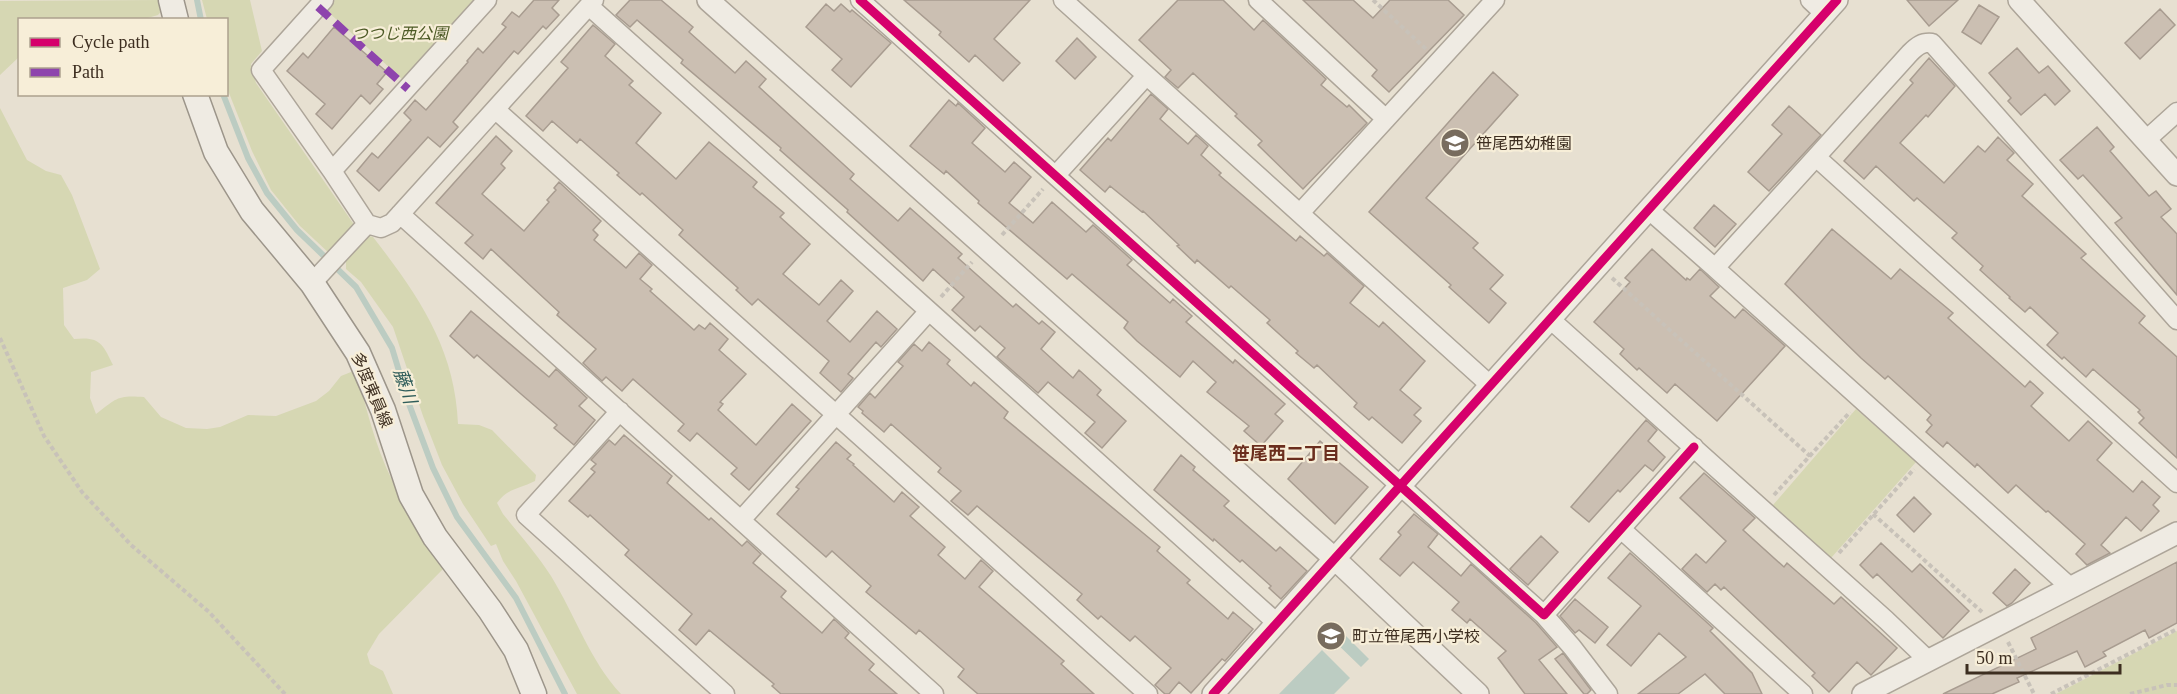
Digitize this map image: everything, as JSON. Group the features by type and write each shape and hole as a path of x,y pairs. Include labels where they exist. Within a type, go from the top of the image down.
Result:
{"main road":[{"path":"171,0 176,18"},
{"name":"多度東員線","path":"196,96 216,152 252,211 316,279 358,353 383,410 411,495 435,537 490,610 516,650 534,694"}],"street":[{"path":"302,0 305,21"},
{"path":"324,0 261,70 366,224 381,228 392,223 592,3 929,311 1277,623"},
{"path":"332,171 487,0"},
{"path":"708,0 1335,559 1478,694"},
{"path":"860,0 1544,615 1608,694"},
{"path":"1063,0 1490,385"},
{"path":"1258,0 1386,120"},
{"path":"2019,0 2177,175"},
{"path":"1300,213 1386,120 1489,2"},
{"path":"1213,694 1648,209 1824,5"},
{"path":"1715,268 1910,53 1925,42 1932,43 2177,320"},
{"path":"1056,174 1146,76"},
{"path":"496,110 1148,694"},
{"path":"2146,140 2177,112"},
{"path":"1816,157 2177,483"},
{"path":"1648,209 2070,587"},
{"path":"400,214 934,694"},
{"path":"316,279 366,224"},
{"path":"741,520 929,311"},
{"path":"1550,319 1929,661"},
{"path":"620,411 526,515 725,694"},
{"path":"1544,615 1694,447"},
{"path":"1621,529 1803,694"},
{"path":"1863,694 2177,533"}],"path":[{"path":"1373,0 1429,51"},
{"path":"929,311 1056,174"},
{"path":"1598,265 1810,456"},
{"path":"0,338 44,436 82,492 131,545 209,612 285,694"},
{"path":"1762,509 1860,399"},
{"path":"1827,568 1925,458"},
{"path":"1873,514 1998,626 2034,694"},
{"path":"2051,694 2177,629"},
{"path":"2130,694 2167,685 2177,685"}],"green space":[{"path":"163,0 164,8 158,15 148,18 18,18 18,58 0,75 0,1"},
{"path":"202,0 250,0 262,51 251,64 256,83 355,226 330,254 300,226 271,190 252,151 228,91 228,18 207,18"},
{"name":"つつじ西公園","path":"335,0 474,0 402,79 326,10"},
{"path":"0,108 27,160 46,171 61,175 72,195 100,269 87,280 63,288 64,325 74,339 90,339 100,343 113,365 91,372 90,398 96,414 122,397 144,397 161,417 186,428 220,427 248,415 276,416 316,401 329,391 341,376 356,370 371,426 386,467 410,514 444,568 379,634 367,654 370,664 383,671 393,694 0,694"},
{"path":"365,235 373,237 405,280 431,324 450,371 458,424 479,425 492,430 536,475 535,481 510,492 497,503 551,576 600,667 621,694 577,694 503,561 496,544 491,546 463,504 442,465 393,327 361,282 346,269 346,255"},
{"path":"1856,409 1916,462 1831,558 1773,505"},
{"path":"2177,631 2177,694 2056,694"}],"shaded area":[{"path":"1340,630 1369,659 1361,667 1332,639"},
{"path":"1322,650 1350,678 1334,694 1279,694"}],"building":[{"path":"534,0 559,0 552,8 559,15 546,29 543,26 518,54 514,51 453,122 458,127 440,147 428,137 379,191 357,171 372,153 378,158 411,120 404,113 415,100 426,110 478,48 483,53 506,27 502,24 512,12 519,17"},
{"path":"630,0 661,0 693,27 689,32 735,73 746,61 766,79 759,87 854,174 850,179 898,221 910,208 962,254 958,258 1013,307 1016,304 1039,324 1042,321 1055,332 1041,349 1073,378 1079,370 1101,390 1097,395 1126,421 1102,448 1085,433 1095,422 1048,382 1038,393 997,357 1005,348 980,326 975,331 952,310 964,297 933,269 923,281 780,150 781,148 681,63 683,60 637,20 630,27 616,15"},
{"path":"904,0 1030,0 994,39 1020,63 1003,81 975,55 969,62 939,35 941,32"},
{"path":"1178,0 1223,0 1254,30 1263,20 1326,79 1321,85 1347,107 1349,105 1367,123 1303,189 1258,145 1262,141 1235,116 1237,114 1193,73 1178,88 1165,77 1171,70 1139,40"},
{"path":"1303,0 1353,0 1373,18 1390,0 1448,0 1464,15 1389,92 1372,76 1377,70"},
{"path":"1907,0 1958,0 1929,26"},
{"path":"826,4 834,11 841,4 850,12 852,10 891,43 851,87 832,70 842,59 806,27"},
{"path":"1979,5 1999,17 1981,44 1962,32"},
{"path":"2160,9 2175,25 2140,59 2125,43"},
{"path":"593,25 615,44 605,56 633,81 629,85 661,113 636,143 676,179 709,142 757,182 753,187 784,213 780,217 810,244 783,274 819,305 841,280 853,291 827,321 850,342 877,311 897,329 881,347 876,342 848,374 853,378 841,392 820,373 829,361 758,299 752,305 736,290 738,288 679,235 683,230 642,193 640,195 617,175 619,173 580,139 577,143 552,121 543,131 526,116 568,68 561,62"},
{"path":"334,27 387,72 377,84 383,89 370,104 361,95 332,129 316,114 325,104 287,71 303,53 308,58"},
{"path":"1077,38 1096,57 1075,79 1056,61"},
{"path":"2017,48 2039,73 2048,66 2070,91 2055,105 2045,94 2021,115 2008,101 2011,98 1989,73"},
{"path":"1929,58 1955,86 1928,117 1926,115 1900,143 1944,183 1978,146 1985,152 1998,137 2014,153 2007,160 2033,184 2022,196 2086,254 2081,258 2145,316 2139,323 2177,357 2177,458 2139,423 2144,418 2138,412 2140,410 2093,369 2086,377 2047,345 2058,333 2030,307 2025,312 1980,270 1983,266 1952,238 1957,233 1917,198 1914,201 1876,166 1864,179 1844,161 1913,83 1910,80"},
{"path":"1493,72 1518,95 1426,198 1478,243 1473,248 1503,275 1490,289 1506,303 1489,323 1449,287 1451,285 1369,212"},
{"path":"1151,94 1168,109 1160,119 1188,144 1196,135 1208,146 1201,155 1221,173 1219,175 1296,241 1300,236 1324,256 1327,253 1364,286 1350,303 1379,327 1383,322 1425,361 1400,390 1421,408 1414,415 1421,421 1402,443 1372,417 1369,420 1354,407 1357,403 1317,365 1314,368 1296,353 1298,351 1267,323 1270,320 1197,260 1195,263 1143,211 1110,186 1105,192 1080,170 1108,138 1111,141"},
{"path":"949,100 956,106 958,103 985,128 972,143 1005,172 1014,162 1031,177 1009,203 1033,223 1052,202 1086,232 1093,225 1132,260 1127,265 1170,303 1173,299 1192,316 1186,322 1233,363 1235,360 1285,404 1275,414 1283,421 1261,446 1244,431 1249,426 1207,392 1216,382 1193,361 1180,377 1124,328 1128,322 1072,274 1067,279 978,203 979,201 946,171 944,174 910,146"},
{"path":"1789,106 1821,135 1769,191 1748,172 1782,134 1772,125"},
{"path":"2097,127 2114,147 2110,151 2149,196 2156,191 2171,209 2161,217 2177,234 2177,295 2115,223 2122,218 2083,175 2078,179 2060,160"},
{"path":"496,136 512,151 501,164 505,168 482,194 524,231 549,202 547,200 556,190 554,188 559,182 601,221 593,230 598,235 594,240 626,268 639,253 652,265 640,279 652,289 650,291 694,330 699,325 705,329 710,323 728,339 719,350 746,374 720,402 723,404 718,410 756,445 792,404 811,421 749,490 731,474 737,468 697,433 690,441 678,431 684,424 633,379 622,391 606,377 602,381 583,363 596,349 557,315 559,312 491,249 483,259 465,243 473,235 436,203"},
{"path":"1714,205 1736,224 1715,247 1694,228"},
{"path":"1832,229 1891,279 1900,269 1953,313 1948,318 2025,387 2030,381 2043,393 2031,406 2069,441 2088,421 2112,443 2097,460 2133,492 2142,481 2160,497 2153,505 2159,511 2141,531 2126,517 2101,545 2110,553 2087,565 2076,554 2085,544 2048,511 2046,512 2016,485 2008,493 1977,464 1975,467 1947,442 1943,447 1926,432 1932,425 1927,420 1931,415 1888,376 1885,379 1861,358 1785,284"},
{"path":"1652,249 1686,280 1687,278 1690,280 1700,269 1719,287 1710,296 1735,318 1743,309 1785,346 1717,421 1675,384 1667,393 1639,368 1637,370 1620,354 1624,349 1594,322 1630,282 1625,278"},
{"path":"471,311 549,377 556,369 587,398 579,406 595,420 574,445 554,428 557,425 477,355 474,358 450,336"},
{"path":"929,342 950,360 947,364 971,386 974,382 1008,412 1004,418 1160,547 1157,551 1190,580 1187,583 1228,619 1233,612 1253,629 1225,661 1222,659 1191,693 1179,682 1169,694 1165,694 1155,685 1171,668 1135,636 1130,641 1101,616 1098,619 1077,600 1082,594 977,506 968,515 951,501 961,491 938,472 941,468 891,424 884,432 862,413 863,411 858,407 870,393 875,398 903,366 898,362 914,344 922,351"},
{"path":"1646,420 1657,430 1648,441 1665,457 1653,471 1645,465 1589,522 1571,507"},
{"path":"624,435 672,476 667,483 709,520 711,518 742,546 747,541 761,554 753,563 786,591 781,597 822,633 834,619 849,633 845,638 874,664 869,670 897,694 781,694 772,686 774,684 709,630 696,645 679,630 692,614 625,555 629,550 590,515 588,517 569,501 595,472 591,469 596,464 591,460 609,440 615,445"},
{"path":"1320,441 1337,456 1335,459 1368,487 1335,524 1288,479"},
{"path":"836,442 851,455 847,459 894,502 902,492 919,507 910,516 945,547 938,555 965,579 981,560 993,571 979,587 1064,661 1061,664 1094,694 978,694 958,677 964,669 919,630 916,634 866,592 871,586 832,551 826,557 777,514 799,489 796,487"},
{"path":"1181,455 1195,467 1193,470 1229,501 1224,506 1276,551 1280,547 1307,571 1281,599 1269,588 1271,586 1242,560 1240,562 1214,539 1213,541 1154,490"},
{"path":"1704,473 1755,518 1743,530 1784,567 1787,563 1834,604 1841,597 1897,648 1871,675 1857,662 1829,692 1812,676 1815,673 1724,587 1721,590 1715,584 1707,592 1682,569 1696,554 1706,563 1726,541 1680,498"},
{"path":"1914,497 1931,514 1914,532 1897,515"},
{"path":"1414,514 1438,534 1428,547 1461,576 1471,564 1536,623 1557,647 1539,660 1567,694 1525,694 1498,658 1506,651 1470,619 1467,623 1452,610 1459,602 1413,562 1400,576 1380,559 1401,535 1398,532"},
{"path":"1541,536 1558,552 1528,585 1510,569"},
{"path":"1881,543 1912,572 1920,564 1969,611 1943,638 1877,574 1873,578 1860,565"},
{"path":"1630,553 1713,628 1710,631 1752,673 1762,694 1725,694 1705,674 1678,694 1638,694 1686,657 1659,633 1631,666 1607,645 1641,606 1608,578"},
{"path":"2177,562 2177,623 2149,638 2145,630 2103,652 2106,656 2085,667 2077,651 2017,678 2019,682 1992,694 1943,694 2036,649 2031,638"},
{"path":"2015,569 2030,583 2007,606 1993,593"},
{"path":"1575,599 1608,627 1595,643 1579,630 1575,633 1560,616"},
{"path":"1563,653 1591,690 1587,694 1584,694 1555,659"}],"waterway":[{"name":"藤川","path":"197,0 201,18"},
{"name":"藤川","path":"224,96 248,158 267,193 297,230 356,287 392,348 409,404 433,468 457,517 516,598 565,694"}],"marked path":[{"path":"318,7 408,89"}],"cycle path":[{"path":"860,0 1544,615 1694,447"},
{"path":"1213,694 1837,0"}],"place":[{"name":"笹尾西幼稚園","path":"1455,143"},
{"name":"町立笹尾西小学校","path":"1331,636"}],"district":[{"name":"笹尾西二丁目","path":"1286,454"}]}
